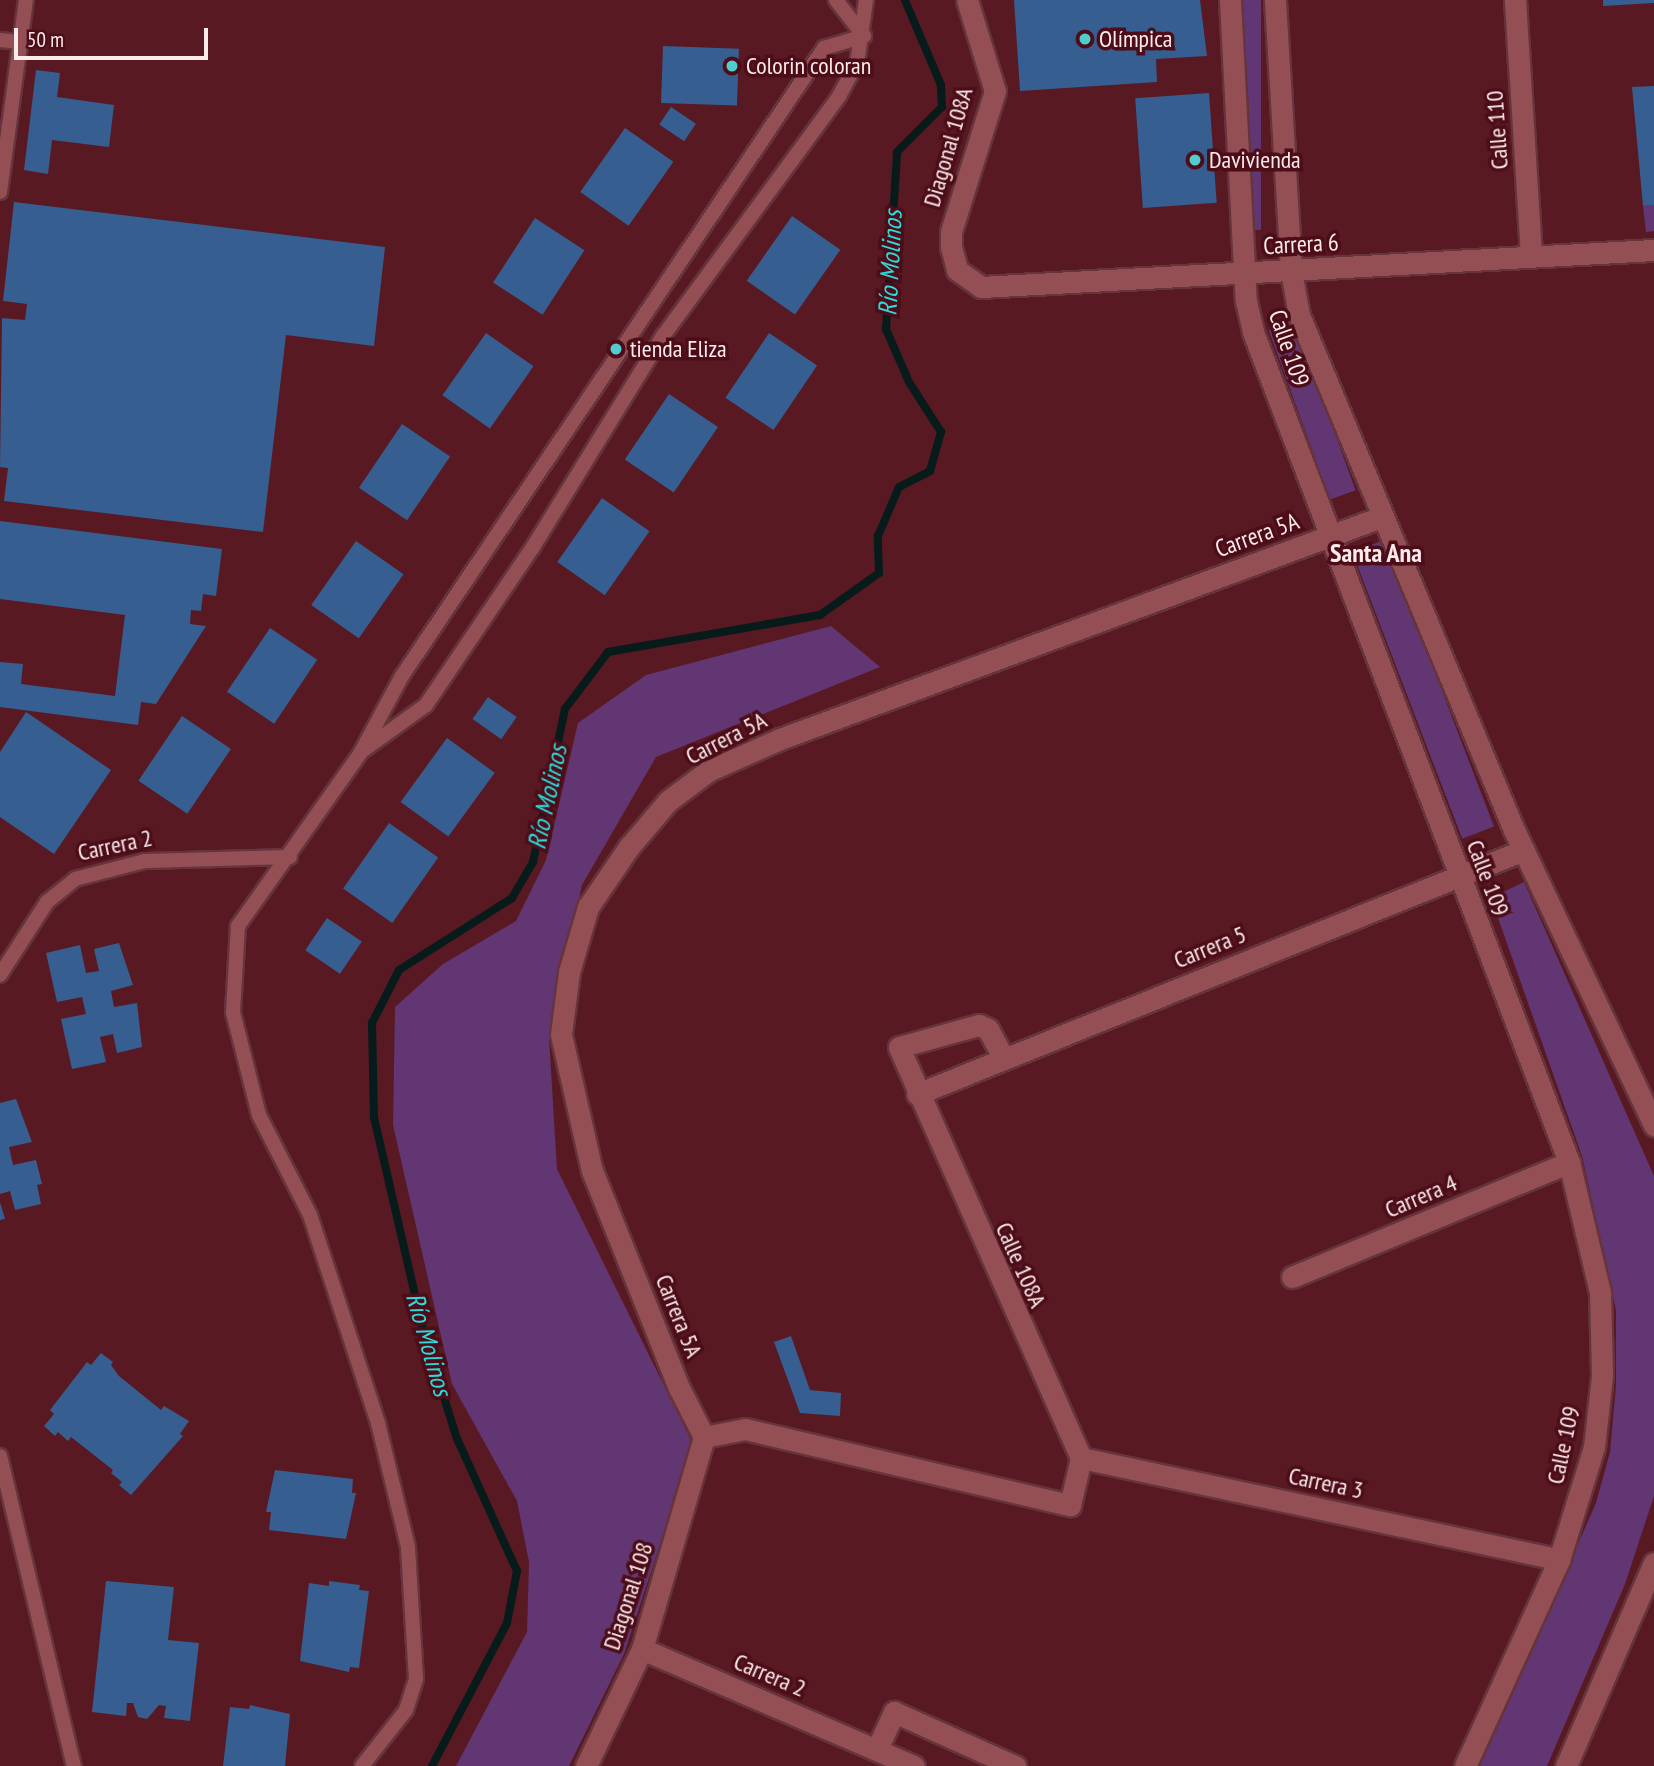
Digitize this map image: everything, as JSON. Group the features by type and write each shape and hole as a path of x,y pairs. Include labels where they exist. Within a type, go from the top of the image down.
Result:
{"street":[{"name":"Diagonal 108A","path":"957,270 951,231 995,91 967,0"},
{"name":"Calle 109","path":"1230,0 1244,273 1254,332 1569,1162 1600,1292 1602,1376 1594,1447 1559,1560 1465,1766"},
{"name":"Calle 109","path":"1275,0 1292,271 1299,315 1381,517 1524,850 1654,1125"},
{"name":"Calle 110","path":"1515,0 1531,257"},
{"name":"Carrera 6","path":"957,270 981,287 1654,250"},
{"name":"Carrera 5A","path":"704,1437 679,1388 592,1171 561,1034 569,972 589,907 622,857 668,802 708,771 779,739 1381,517"},
{"name":"Carrera 5","path":"917,1094 1003,1057 1524,850"},
{"name":"Calle 108A","path":"1003,1057 988,1029 979,1025 899,1047 917,1094 1081,1458"},
{"name":"Carrera 4","path":"1292,1278 1569,1162"},
{"path":"704,1437 745,1429 1070,1505 1081,1458"},
{"name":"Diagonal 108","path":"586,1766 642,1649 704,1437"},
{"name":"Carrera 3","path":"1081,1458 1559,1560"},
{"path":"1566,1766 1649,1590 1654,1563"},
{"name":"Carrera 2","path":"642,1649 914,1766"},
{"path":"877,1749 894,1712 1002,1763"}],"lane":[{"path":"0,192 26,0"},
{"path":"836,0 864,36"},
{"path":"361,752 426,705 533,547 663,336 839,96 857,64 864,36 866,0"},
{"path":"362,1766 406,1710 416,1679 408,1548 378,1423 310,1215 258,1115 233,1012 238,926 361,752 410,664 824,48 864,36"},
{"path":"0,40 20,42"},
{"name":"Carrera 2","path":"0,975 47,902 75,879 145,861 289,857"},
{"path":"0,1456 74,1766"}],"shaded area":[{"path":"1241,0 1261,0 1261,230 1241,230"},
{"path":"1654,205 1654,231 1646,232 1643,206"},
{"path":"1294,321 1356,490 1330,499 1269,330"},
{"path":"1384,540 1494,827 1462,839 1352,552"},
{"path":"831,626 880,667 656,757 582,885 549,1038 557,1169 693,1444 624,1654 569,1766 456,1766 527,1632 529,1562 517,1501 452,1384 393,1125 395,1007 443,964 516,921 546,860 578,723 646,675"},
{"path":"1524,882 1654,1176 1654,1496 1625,1584 1547,1766 1480,1766 1596,1503 1610,1452 1616,1385 1616,1310 1582,1156 1491,898"}],"building":[{"name":"Olímpica","path":"1014,0 1200,0 1207,56 1156,59 1157,82 1020,91"},
{"path":"1603,0 1654,0 1654,3 1603,6"},
{"path":"663,46 739,49 737,106 661,103"},
{"path":"36,70 60,73 57,97 114,105 109,147 52,140 48,174 24,170"},
{"path":"1654,86 1654,205 1643,206 1632,87"},
{"path":"1209,93 1217,203 1143,208 1135,98"},
{"path":"671,107 696,124 684,141 659,124"},
{"path":"625,128 673,162 629,226 580,192"},
{"path":"14,202 385,247 374,346 286,335 263,532 4,501 8,468 0,467 2,318 25,320 27,304 3,301"},
{"path":"792,216 840,250 795,315 747,281"},
{"path":"535,218 584,250 543,315 493,283"},
{"path":"486,333 534,366 490,429 442,395"},
{"path":"769,333 817,365 773,430 725,398"},
{"path":"669,394 718,427 674,492 625,459"},
{"path":"402,424 450,456 407,520 359,488"},
{"path":"602,498 650,531 605,595 557,562"},
{"path":"0,521 222,549 216,596 203,594 201,611 191,610 190,624 206,626 156,704 141,702 138,725 0,707 0,662 23,664 21,684 115,696 125,615 0,599"},
{"path":"356,541 404,574 359,638 311,605"},
{"path":"270,628 317,660 274,724 227,692"},
{"path":"488,697 517,717 501,739 473,719"},
{"path":"26,712 111,770 54,854 0,817 0,752"},
{"path":"182,716 231,749 187,814 138,781"},
{"path":"447,738 495,773 448,837 401,802"},
{"path":"389,823 438,857 392,923 343,889"},
{"path":"327,918 362,941 340,974 305,950"},
{"path":"119,943 133,985 111,991 114,1007 137,1003 142,1047 117,1053 113,1034 100,1037 106,1062 72,1069 61,1019 86,1014 82,997 57,1002 46,953 80,945 86,973 99,971 94,949"},
{"path":"16,1099 32,1142 9,1147 13,1165 36,1160 42,1184 37,1185 41,1204 15,1210 10,1191 0,1194 0,1103"},
{"path":"0,1202 5,1219 0,1220"},
{"path":"791,1336 810,1390 841,1393 840,1416 800,1413 774,1342"},
{"path":"101,1353 113,1362 111,1365 119,1376 161,1410 164,1406 189,1421 180,1434 183,1436 131,1495 119,1485 122,1482 111,1473 113,1470 71,1437 68,1441 58,1432 55,1436 44,1426 54,1414 50,1410 87,1362 91,1365"},
{"path":"275,1470 353,1479 352,1493 356,1493 346,1539 269,1530 271,1512 266,1512"},
{"path":"106,1581 174,1587 168,1640 199,1643 190,1721 164,1718 166,1706 159,1705 147,1719 138,1717 133,1703 127,1703 126,1716 92,1712"},
{"path":"329,1581 360,1585 359,1590 369,1591 359,1668 350,1667 349,1672 300,1661 309,1583 329,1586"},
{"path":"250,1705 290,1714 285,1766 223,1766 230,1707 249,1709"}],"waterway":[{"name":"Río Molinos","path":"432,1766 507,1623 517,1571 457,1439 424,1334 374,1118 372,1023 399,970 512,898 533,862 565,709 608,652 820,615 879,573 878,536 899,487 930,471 941,432 909,382 886,329 897,152 942,107 941,85 905,0"}],"place":[{"name":"Olímpica","path":"1085,39"},
{"name":"Colorin coloran","path":"732,66"},
{"name":"Davivienda","path":"1195,160"},
{"name":"tienda Eliza","path":"616,349"}],"district":[{"name":"Santa Ana","path":"1376,553"}]}
